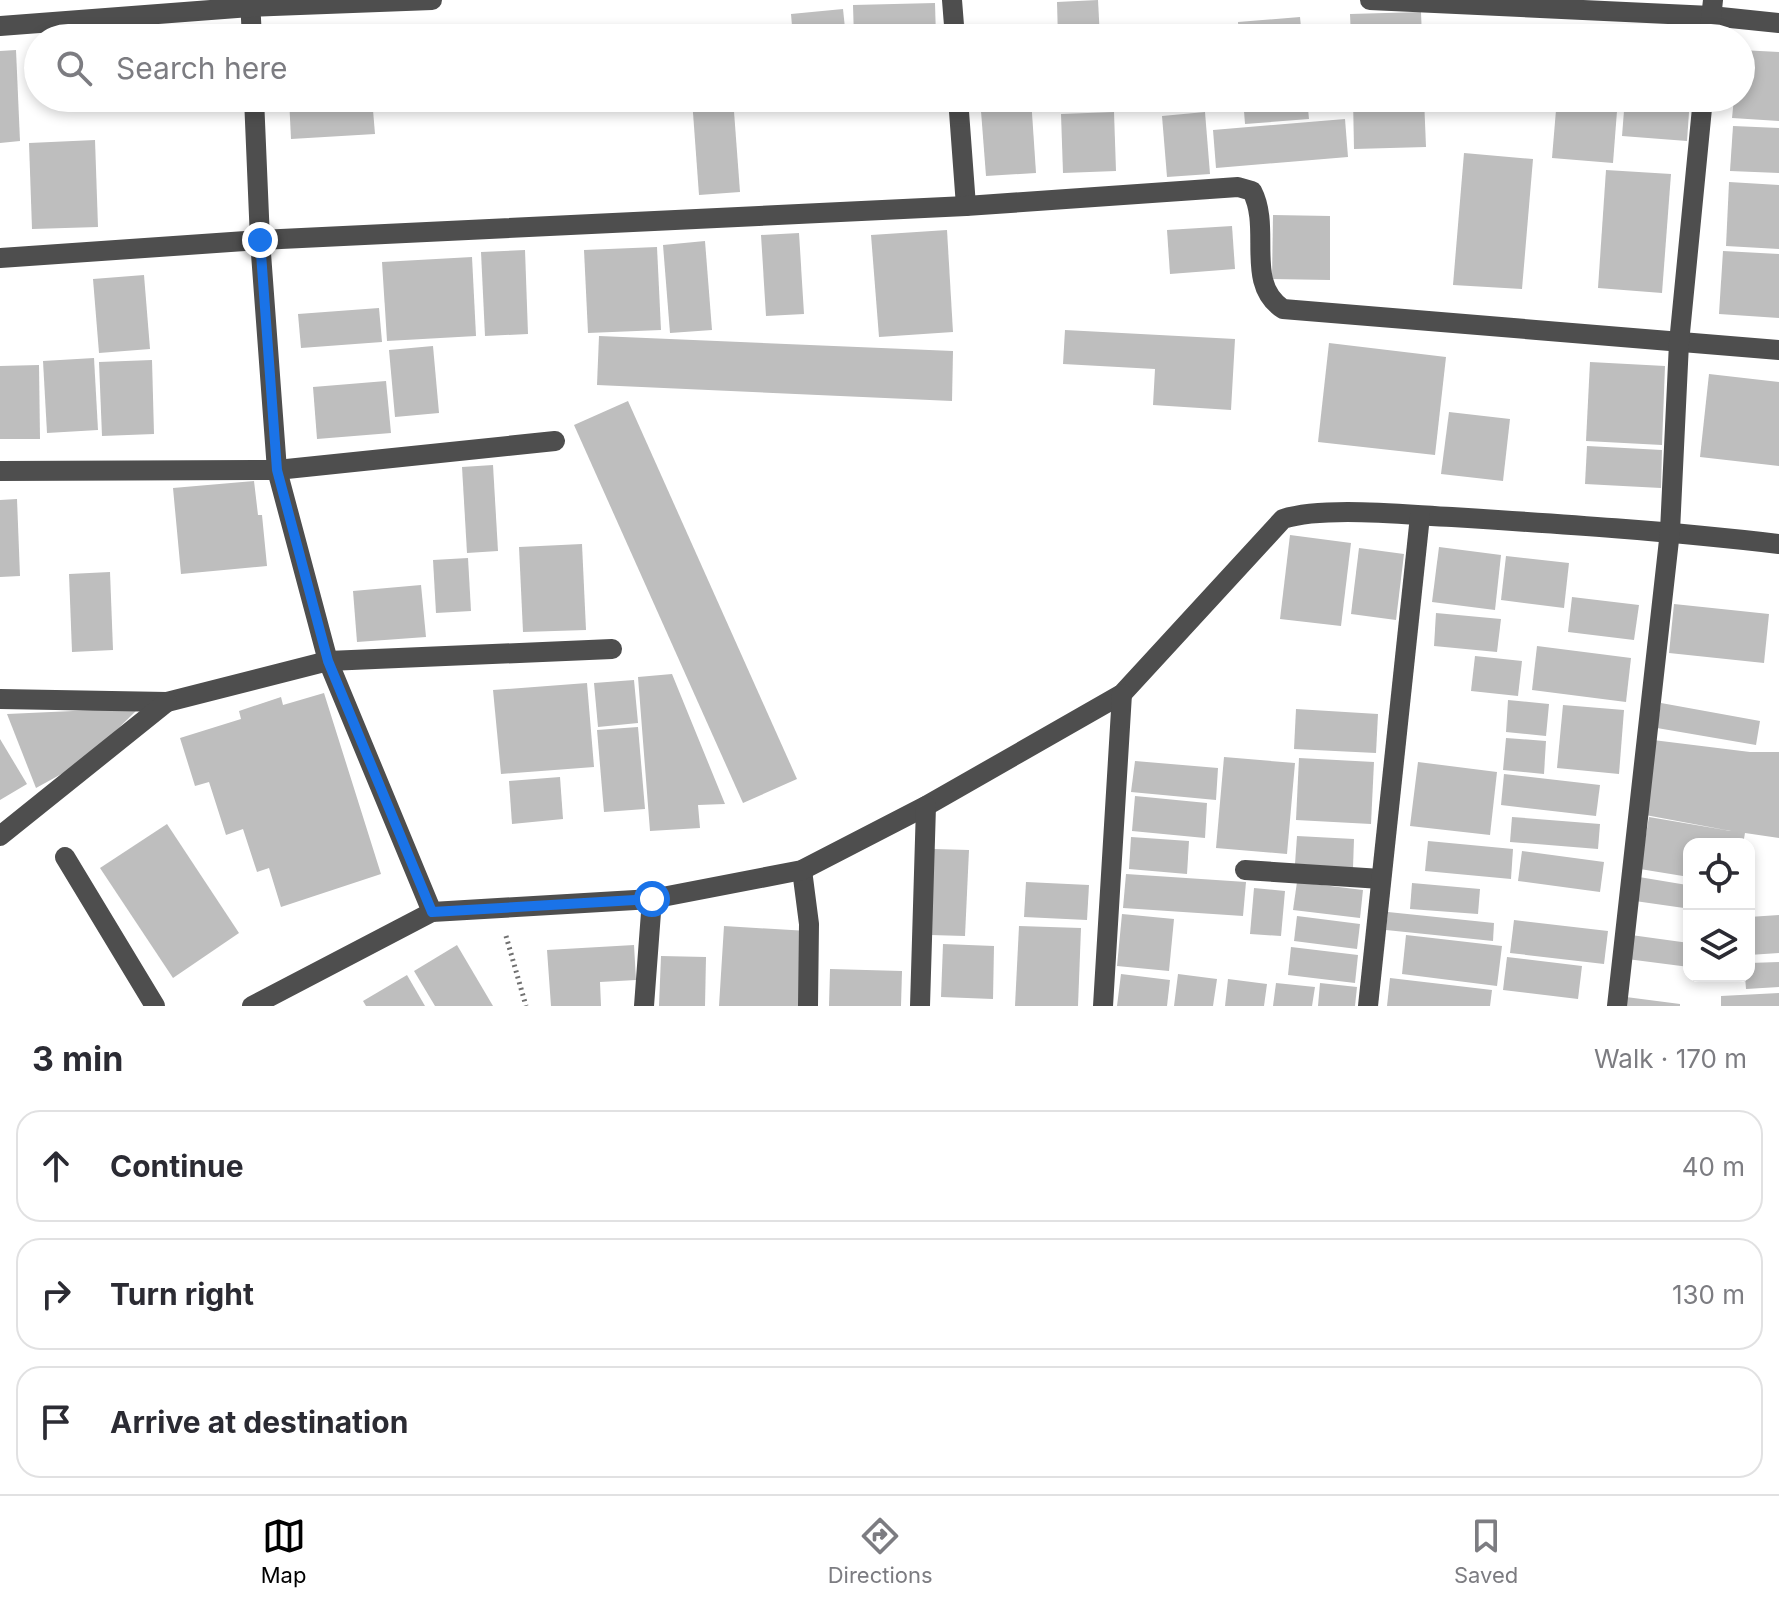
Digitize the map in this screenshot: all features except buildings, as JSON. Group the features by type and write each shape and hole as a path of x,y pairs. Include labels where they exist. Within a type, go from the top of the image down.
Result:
{"street":[{"path":"0,26 250,3 432,0"},
{"path":"952,0 954,24"},
{"path":"1370,0 1712,8 1779,23"},
{"path":"250,3 251,24"},
{"path":"255,112 260,240 277,470 328,661 432,912"},
{"path":"959,112 966,206"},
{"path":"1617,1006 1670,531 1679,343 1702,112"},
{"path":"0,258 260,240 966,206 1238,187 1252,191 1259,205 1262,286 1270,300 1283,309 1779,350"},
{"path":"0,471 277,470 555,441"},
{"path":"252,1006 432,912 652,899 802,870 926,806 1122,694 1283,519 1303,512 1670,531 1779,544"},
{"path":"1368,1006 1420,516"},
{"path":"0,699 167,702 328,661 612,649"},
{"path":"1103,1006 1122,694"},
{"path":"0,836 167,702"},
{"path":"920,1006 926,806"},
{"path":"65,857 155,1006"},
{"path":"802,870 809,924 808,1006"},
{"path":"1245,870 1381,879"},
{"path":"644,1006 652,899"}],"path":[{"path":"499,908 526,1006"}],"route":[{"path":"260,240 277,470 328,661 432,912 652,899"}]}
